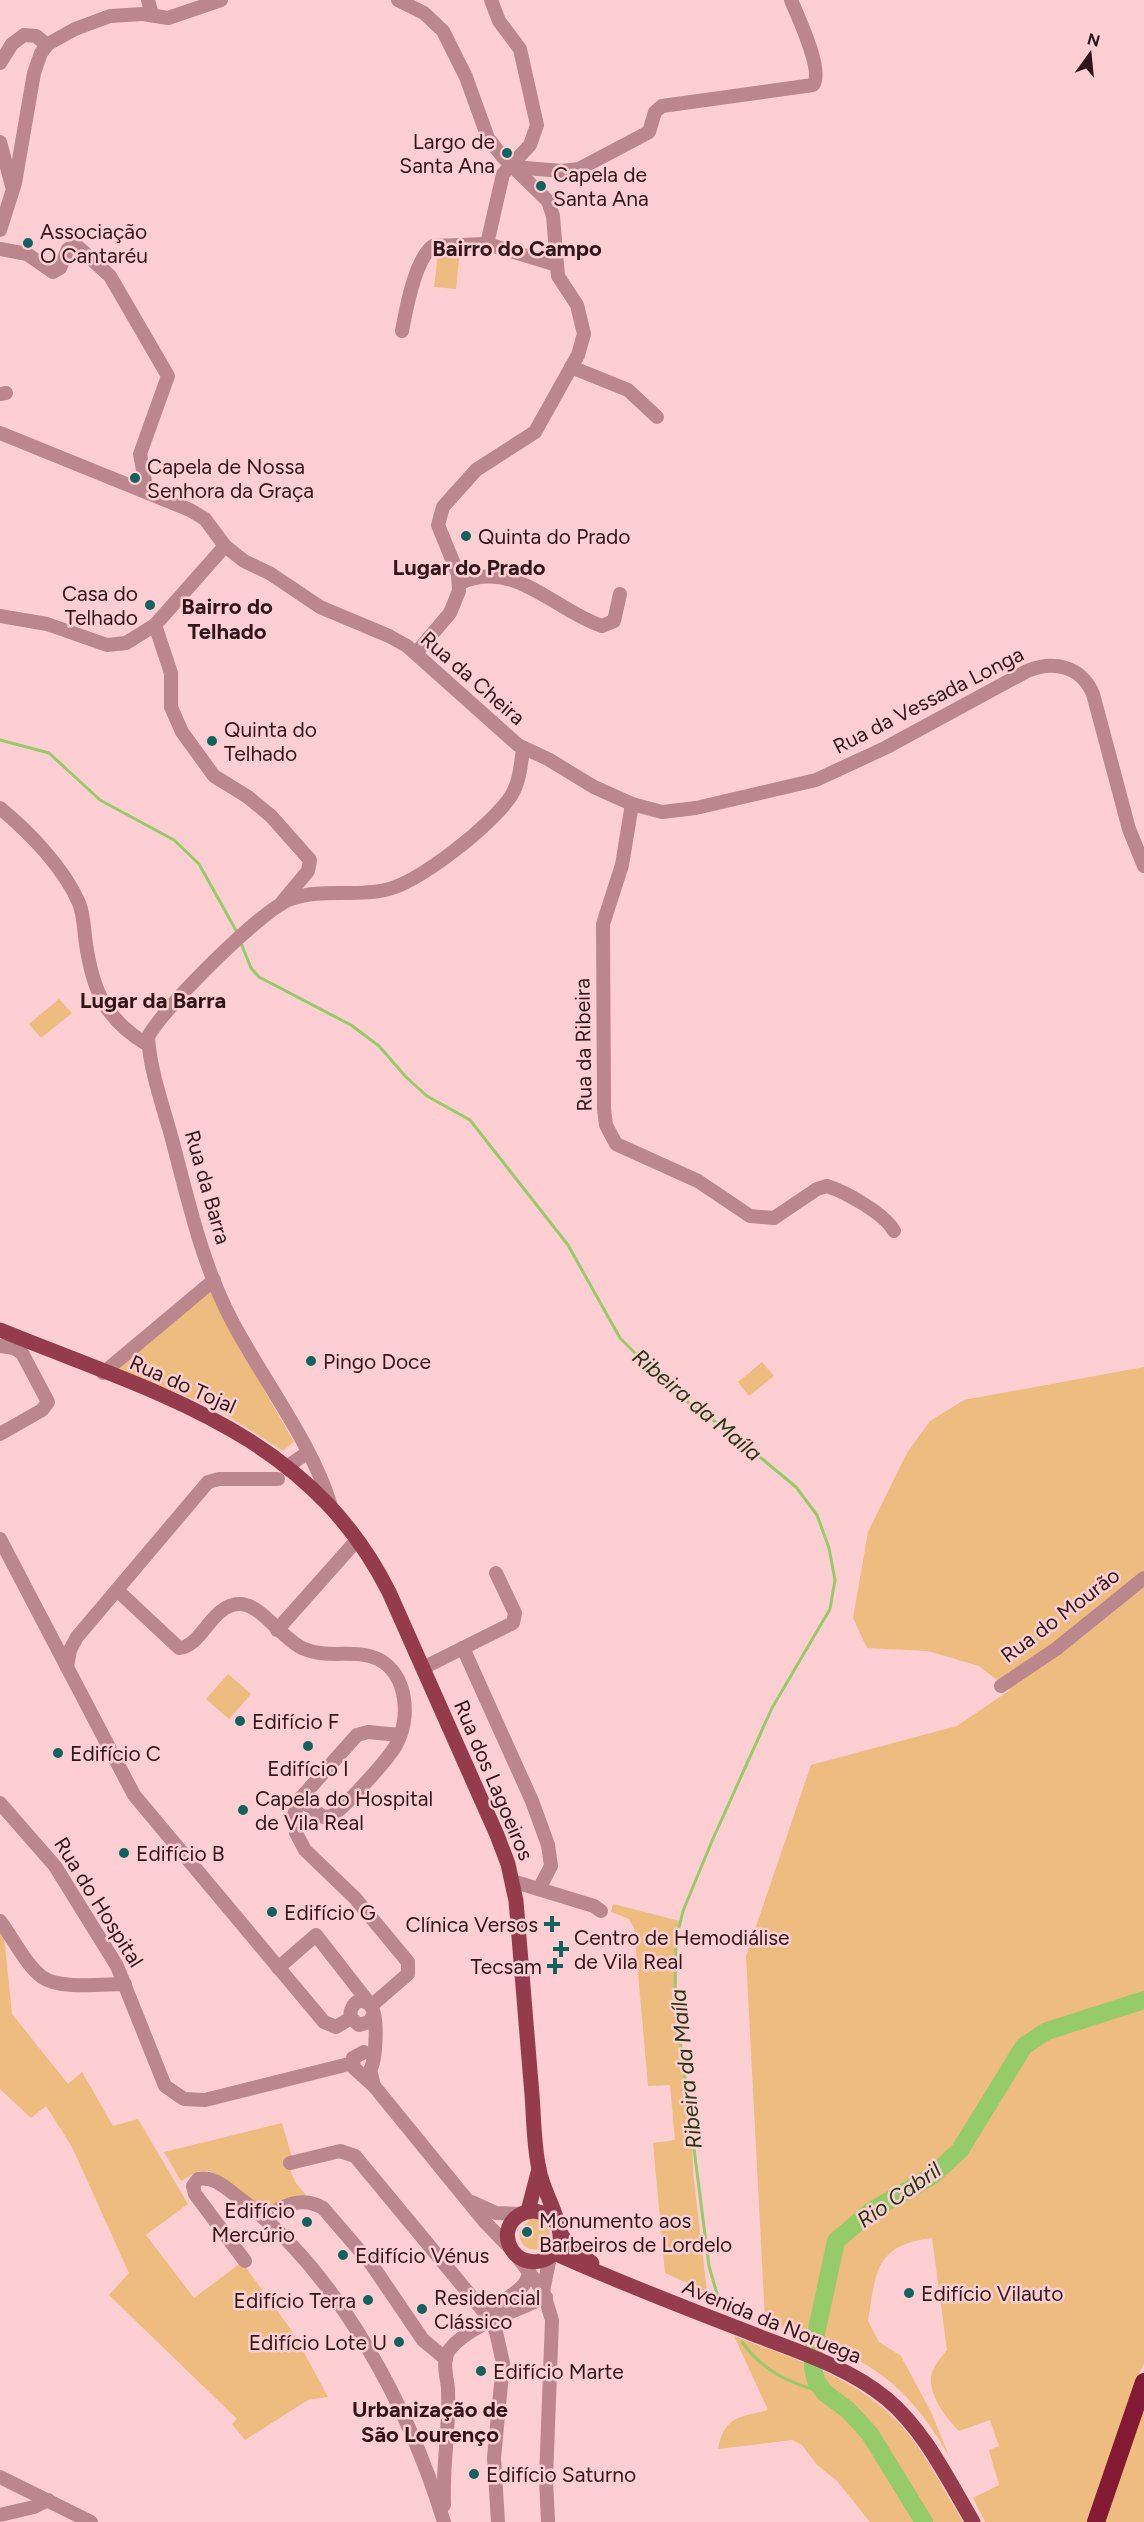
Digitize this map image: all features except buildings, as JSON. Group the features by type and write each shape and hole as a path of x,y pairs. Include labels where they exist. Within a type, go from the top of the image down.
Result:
{"highway":[{"path":"1096,2522 1144,2382"}],"main road":[{"name":"Rua do Tojal","path":"0,1330 221,1422 291,1469 331,1506"},
{"name":"Rua dos Lagoeiros","path":"331,1506 385,1583 502,1847 512,1881 539,2169 558,2228"},
{"name":"Rua dos Lagoeiros","path":"524,2213 539,2169"},
{"path":"544,2212 558,2228 560,2240 552,2255 532,2262 514,2253 508,2242 510,2226 524,2213 544,2212"},
{"name":"Avenida da Noruega","path":"558,2228 566,2242 581,2256 630,2287"},
{"name":"Avenida da Noruega","path":"552,2255 827,2363 863,2382 905,2416 921,2437 973,2522"}],"street":[{"path":"148,0 152,15"},
{"path":"0,230 13,190 32,82 39,58 47,45 61,35 93,21 131,14 168,18 220,0"},
{"path":"398,0 424,13 443,31 466,77 486,134 513,167 543,195 551,208 560,280 577,305 583,327 582,342 571,367 535,432 476,470 442,507 438,525 460,583 458,598 450,613 416,653"},
{"path":"487,244 500,183 505,171 513,167 533,141 537,120 520,49 499,21 491,0"},
{"path":"513,167 557,171 579,169 649,132 655,112 662,106 813,86 817,80 816,70 791,0"},
{"path":"0,63 12,44 24,35 36,36 47,45"},
{"path":"0,142 13,190"},
{"path":"402,331 413,279 428,250 437,245 487,244 557,265"},
{"path":"0,249 27,254 46,269 56,272 68,249 77,246 110,276 168,376 140,454 147,492"},
{"path":"571,367 628,390 657,417"},
{"name":"Rua da Cheira","path":"0,433 198,514 213,527 225,546 244,561 271,574 320,607 389,636 416,653 483,717 524,748 594,787 632,804"},
{"path":"0,616 47,624 111,646 131,641 155,625 225,546"},
{"path":"460,583 482,575 516,580 530,586 559,606 602,626 614,621 620,594"},
{"path":"148,1045 148,1037 156,1024 192,983 282,903 308,871 310,864 306,855 280,825 258,805 214,776 178,727 171,707 171,673 155,625"},
{"name":"Rua da Vessada Longa","path":"632,804 658,811 684,810 809,783 885,748 1027,671 1050,664 1077,673 1089,686 1130,829 1144,866"},
{"path":"282,903 305,896 387,890 411,879 466,841 507,801 515,789 524,748"},
{"name":"Rua da Ribeira","path":"632,804 622,865 603,924 604,1109 610,1136 629,1152 703,1184 750,1216 776,1218 817,1189 827,1186 861,1203 889,1224 894,1231"},
{"path":"0,808 51,860 67,882 80,905 87,951 102,1001 118,1024 148,1045"},
{"name":"Rua da Barra","path":"148,1045 193,1221 214,1280 232,1322 310,1457 331,1506"},
{"path":"103,1373 214,1280"},
{"path":"0,1346 17,1349 22,1353 48,1402 42,1410 0,1434"},
{"path":"291,1469 310,1457"},
{"path":"66,1666 75,1640 208,1482 219,1479 278,1479"},
{"path":"0,1539 137,1798 328,2025 336,2026 365,2014 405,1977 409,1970 408,1962 355,1898 302,1845 294,1823 295,1811 300,1799 357,1735 368,1732 400,1735"},
{"path":"277,1630 357,1540"},
{"path":"423,1668 514,1621 514,1613 496,1574"},
{"name":"Rua do Mourão","path":"1001,1686 1056,1649 1144,1578"},
{"path":"117,1590 179,1648 188,1646 219,1612 234,1605 253,1608 294,1644 313,1653 367,1656 388,1666 398,1679 404,1697 405,1716 394,1749 332,1816 323,1817 300,1799"},
{"path":"463,1648 532,1801 549,1851 550,1870 539,1889"},
{"name":"Rua do Hospital","path":"0,1803 55,1866 114,1960 163,2082 171,2092 184,2099 211,2099 363,2063"},
{"path":"512,1881 594,1906 601,1911"},
{"path":"0,1921 35,1970 46,1979 68,1984 125,1984"},
{"path":"278,1968 316,1935 365,2014 375,2036 363,2063 374,2086 514,2253 544,2294 551,2312 553,2336 546,2480 548,2522"},
{"path":"290,2163 340,2151 355,2156 490,2319 503,2362 494,2467 498,2522"},
{"path":"245,2261 197,2196 193,2188 194,2182 203,2178 215,2181 264,2217 336,2300 367,2348 422,2456 445,2522"},
{"path":"467,2199 496,2213 524,2213"},
{"path":"264,2217 296,2202 311,2202 322,2208 372,2265 423,2340 446,2359"},
{"path":"445,2522 444,2472 448,2394 446,2359 453,2346 490,2319 503,2317 544,2294 552,2255"},
{"path":"490,2319 495,2308 523,2286 529,2272"},
{"path":"0,2477 91,2522"},
{"path":"0,2515 34,2507 48,2500"}],"shaded area":[{"path":"439,246 460,249 456,289 434,287"},
{"path":"59,999 72,1013 41,1038 29,1024"},
{"path":"213,1288 251,1367 294,1442 283,1451 217,1409 116,1368"},
{"path":"762,1362 774,1376 749,1396 738,1382"},
{"path":"1144,1367 1144,2364 1134,2383 1089,2522 985,2522 973,2498 999,2485 989,2450 999,2446 990,2420 959,2431 938,2403 931,2386 933,2370 947,2350 932,2238 899,2247 882,2263 873,2288 868,2321 879,2342 901,2356 932,2414 949,2456 911,2402 892,2383 872,2368 825,2344 765,2320 746,1956 811,1765 957,1726 1010,1690 979,1666 928,1651 867,1648 853,1618 868,1532 907,1453 930,1421 964,1400"},
{"path":"228,1674 251,1694 229,1719 206,1699"},
{"path":"613,1904 680,1921 674,1959 675,2000 692,2123 693,2172 707,2292 665,2273 653,2143 675,2140 670,2085 648,2086 634,1928 629,1919 611,1912"},
{"path":"0,1931 4,1936 12,2014 68,2084 82,2072 113,2126 138,2119 188,2204 146,2235 194,2298 242,2262 294,2334 328,2397 308,2400 245,2440 232,2424 237,2419 109,2295 129,2273 72,2147 46,2106 31,2118 0,2089"},
{"path":"282,2123 292,2158 289,2167 295,2182 306,2195 267,2208 261,2208 210,2171 198,2171 181,2181 164,2152"},
{"path":"531,2219 541,2220 550,2232 546,2246 540,2249 530,2249 521,2240 520,2229"},
{"path":"734,2336 825,2372 868,2396 887,2411 921,2451 963,2522 870,2522 837,2481 817,2465 802,2445 792,2440 718,2449 729,2424 741,2417 768,2410"},
{"path":"1144,2400 1144,2522 1101,2522"}],"waterway":[{"name":"Ribeira da Maíla","path":"0,740 49,753 100,800 174,840 199,864 238,934"},
{"name":"Ribeira da Maíla","path":"241,943 251,968 259,977 351,1025 379,1046 406,1077 427,1096 470,1120 568,1245 620,1338 675,1393 731,1433 796,1487 817,1515 829,1548 835,1580 830,1609 772,1708 683,1911 676,1940 675,2000 709,2266 719,2301"},
{"name":"Rio Cabril","path":"924,2522 870,2434 848,2410 825,2393 816,2381 813,2368 814,2343 836,2241 871,2211 932,2176 960,2150 1024,2046 1047,2031 1144,2000"},
{"name":"Ribeira da Maíla","path":"742,2342 768,2369 800,2385 825,2393"}],"place":[{"name":"Largo de Santa Ana","path":"507,153"},
{"name":"Capela de Santa Ana","path":"541,186"},
{"name":"Associação O Cantaréu","path":"28,243"},
{"name":"Capela de Nossa Senhora da Graça","path":"135,478"},
{"name":"Quinta do Prado","path":"466,536"},
{"name":"Casa do Telhado","path":"150,605"},
{"name":"Quinta do Telhado","path":"212,741"},
{"name":"Pingo Doce","path":"311,1361"},
{"name":"Edifício F","path":"240,1721"},
{"name":"Edifício I","path":"308,1746"},
{"name":"Edifício C","path":"58,1753"},
{"name":"Capela do Hospital de Vila Real","path":"243,1810"},
{"name":"Edifício B","path":"124,1853"},
{"name":"Edifício G","path":"272,1912"},
{"name":"Clínica Versos","path":"552,1924"},
{"name":"Centro de Hemodiálise de Vila Real","path":"561,1949"},
{"name":"Tecsam","path":"555,1966"},
{"name":"Edifício Mercúrio","path":"307,2222"},
{"name":"Monumento aos Barbeiros de Lordelo","path":"527,2232"},
{"name":"Edifício Vénus","path":"343,2255"},
{"name":"Edifício Vilauto","path":"909,2293"},
{"name":"Edifício Terra","path":"368,2300"},
{"name":"Residencial Clássico","path":"422,2309"},
{"name":"Edifício Lote U","path":"399,2342"},
{"name":"Edifício Marte","path":"481,2371"},
{"name":"Edifício Saturno","path":"474,2474"}],"district":[{"name":"Bairro do Campo","path":"517,248"},
{"name":"Lugar do Prado","path":"469,567"},
{"name":"Bairro do Telhado","path":"227,618"},
{"name":"Lugar da Barra","path":"153,1000"},
{"name":"Urbanização de São Lourenço","path":"430,2422"}]}
